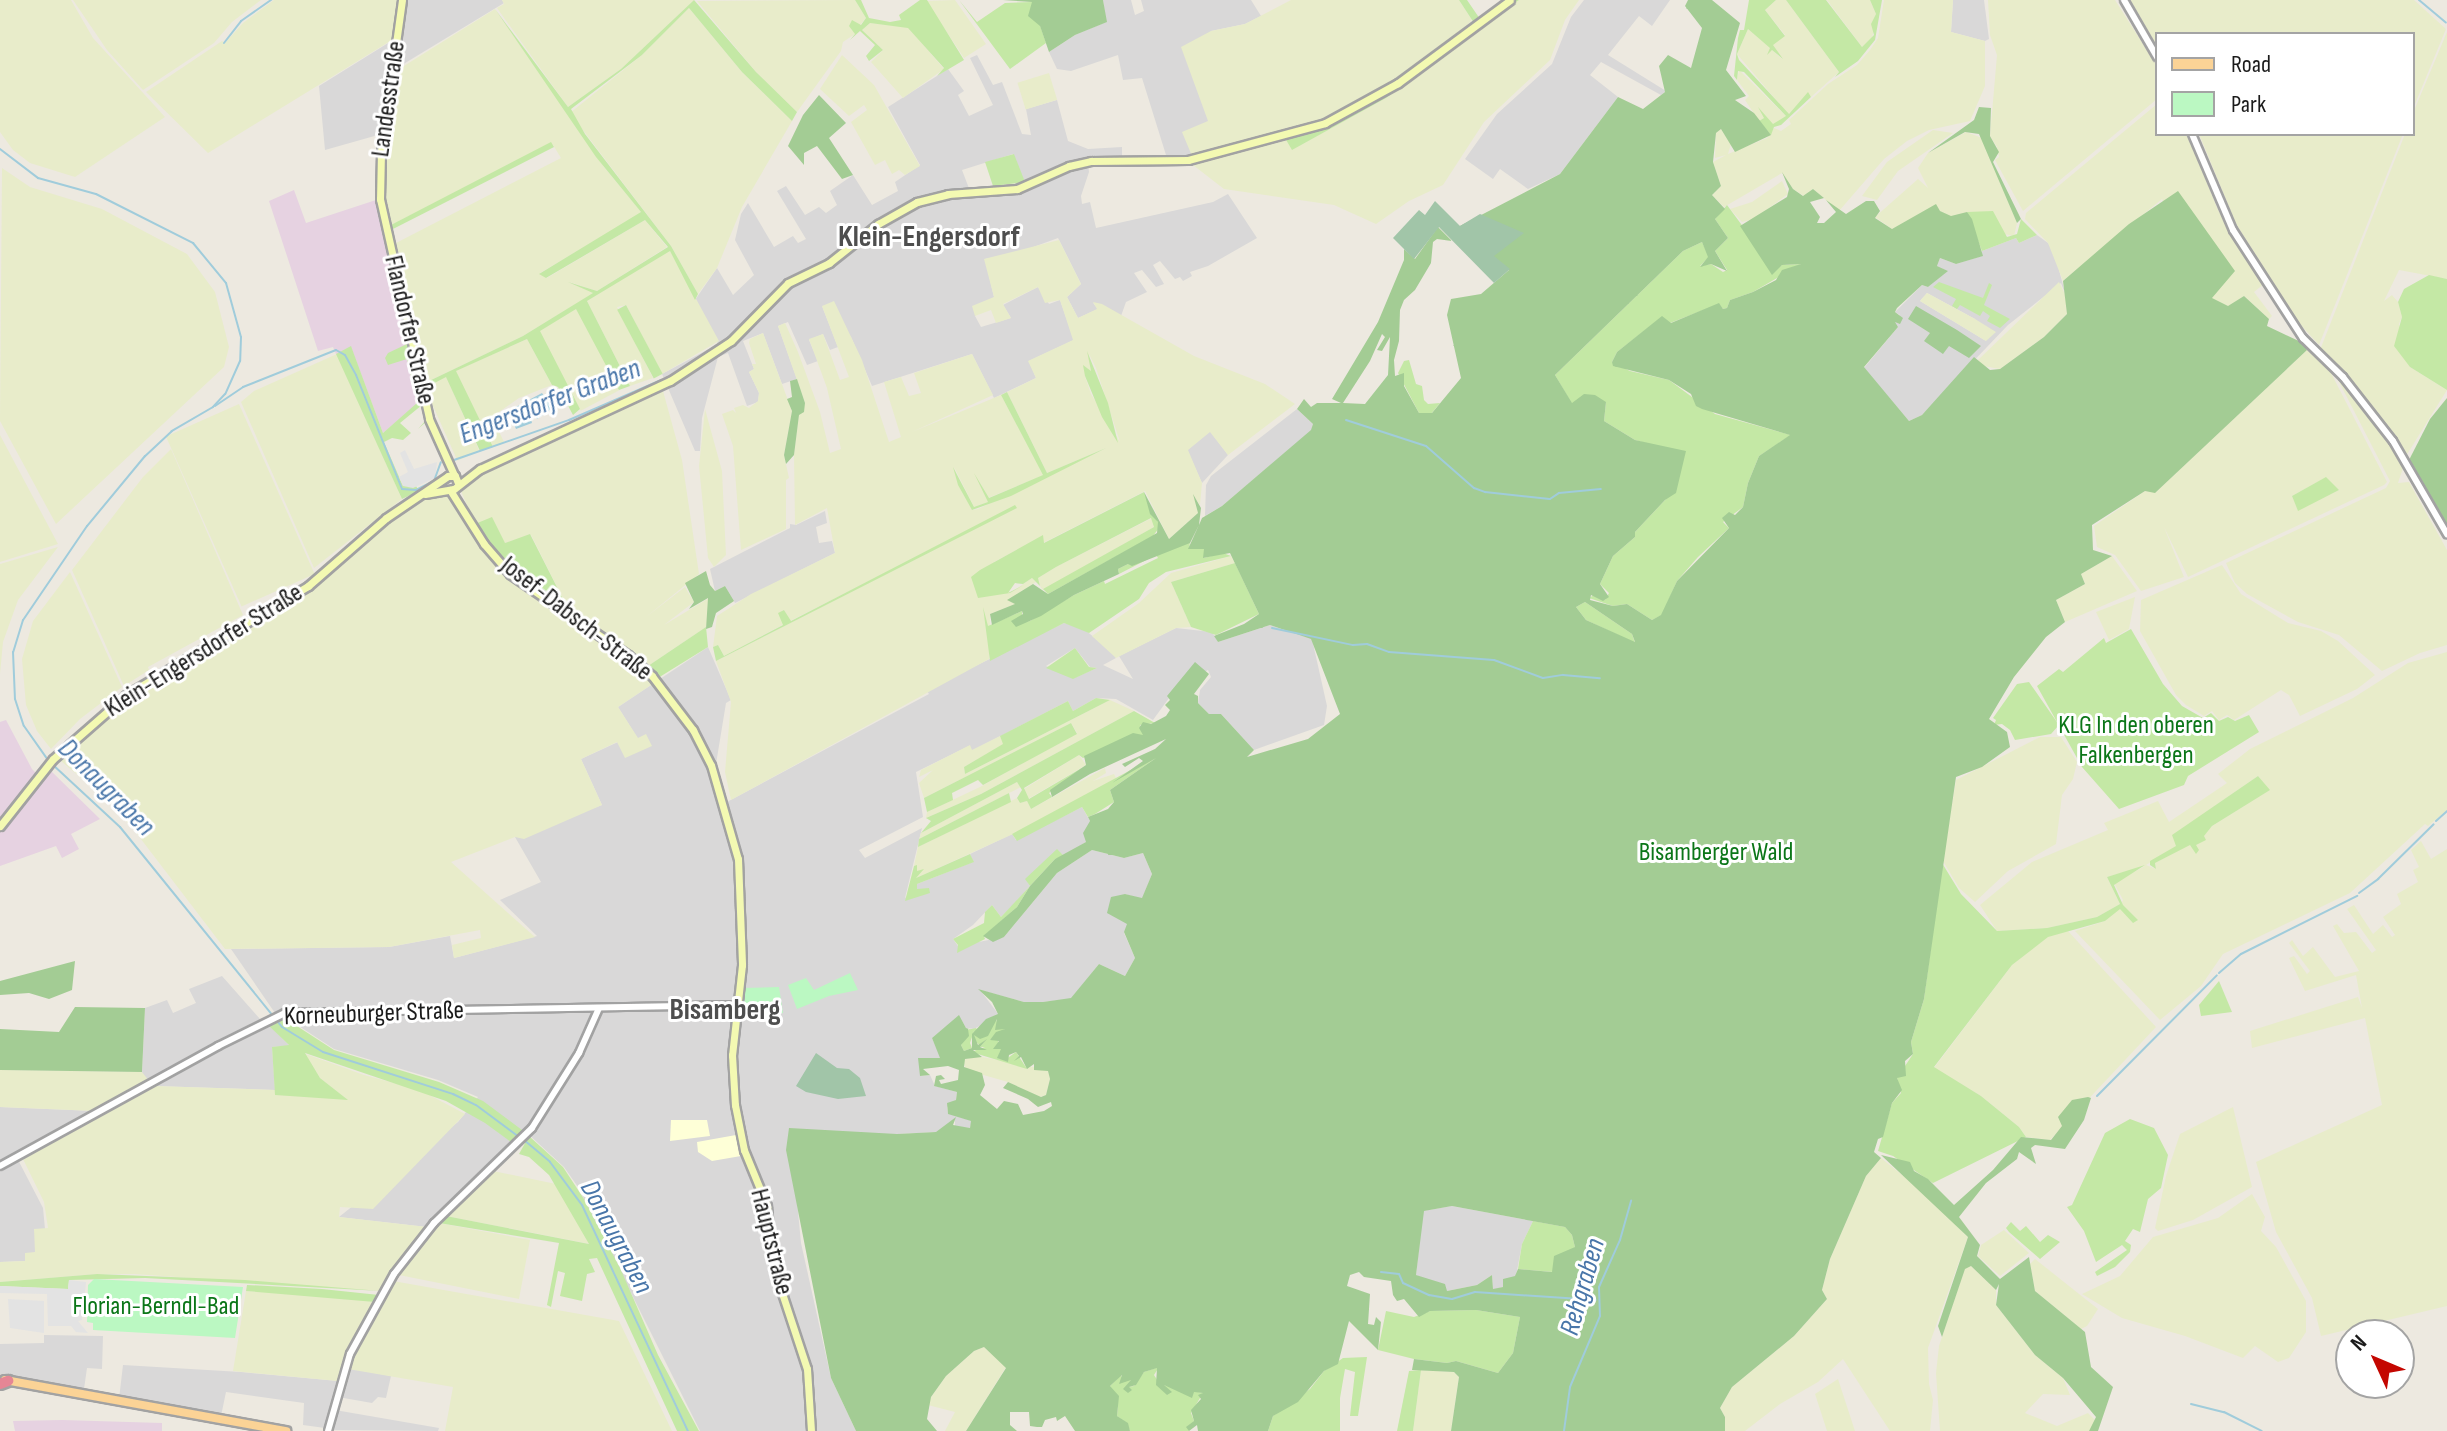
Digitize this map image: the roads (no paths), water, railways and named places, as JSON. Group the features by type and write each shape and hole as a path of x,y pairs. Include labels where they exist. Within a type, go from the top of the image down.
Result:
{"main road":[{"name":"Landesstraße","path":"380,199 382,142 402,0"},
{"path":"451,482 683,373 731,341 788,283 829,263 878,224 917,202 948,194 1022,187 1087,161 1191,159 1340,117 1398,83 1510,0"},
{"name":"Flandorfer Straße","path":"380,199 424,401 451,482"},
{"name":"Klein-Engersdorfer Straße","path":"0,826 53,759 132,690 310,585 386,518 451,482"},
{"name":"Josef-Dabsch-Straße","path":"451,482 484,544 510,574 642,666 667,693 701,742 738,853 742,965 737,1005"},
{"name":"Hauptstraße","path":"737,1005 732,1055 739,1129 744,1150 765,1197 772,1259 807,1369 811,1431"},
{"path":"3,1381 286,1431"}],"street":[{"path":"2124,0 2155,54"},
{"path":"2193,136 2233,230 2303,338 2327,361 2393,441 2447,534"},
{"name":"Korneuburger Straße","path":"0,1166 278,1015 737,1005"},
{"path":"328,1431 350,1354 394,1274 429,1229 526,1136 579,1053 599,1008"}],"water":[{"path":"542,393 553,408 537,419 527,406 532,423 516,429 508,411"}],"waterway":[{"path":"224,43 241,21 271,0"},
{"path":"2419,0 2446,23"},
{"name":"Donaugraben","path":"0,149 38,178 96,194 193,243 226,283 241,337 240,361 225,394 213,407 172,431 145,456 87,526 23,620 13,652 15,699 24,726 48,760"},
{"name":"Engersdorfer Graben","path":"215,406 243,387 336,350 345,355 356,375 402,489 416,490 434,481 441,462"},
{"name":"Engersdorfer Graben","path":"454,460 569,420 661,380"},
{"name":"Engersdorfer Graben","path":"1346,420 1426,446 1474,488 1485,492 1550,499 1559,493 1601,489"},
{"path":"1272,628 1353,645 1367,644 1389,652 1494,660 1543,678 1563,675 1600,678"},
{"name":"Donaugraben","path":"52,764 120,827 282,1027 323,1052 453,1094 476,1105 519,1137"},
{"path":"2436,821 2447,811"},
{"path":"2359,893 2378,879 2434,824"},
{"path":"2219,973 2241,954 2357,896"},
{"path":"2097,1096 2217,975"},
{"name":"Donaugraben","path":"524,1140 550,1162 582,1205 688,1431"},
{"name":"Rehgraben","path":"1564,1431 1570,1387 1600,1316 1599,1287 1620,1240 1631,1201"},
{"path":"1381,1272 1399,1274 1403,1283 1429,1295 1452,1299 1475,1292 1596,1300"},
{"path":"2191,1404 2224,1412 2262,1431"}],"district":[{"name":"Klein-Engersdorf","path":"929,237"},
{"name":"Bisamberg","path":"725,1010"}],"park label":[{"name":"KLG In den oberen Falkenbergen","path":"2136,741"},
{"name":"Bisamberger Wald","path":"1716,853"},
{"name":"Florian-Berndl-Bad","path":"156,1307"}]}
